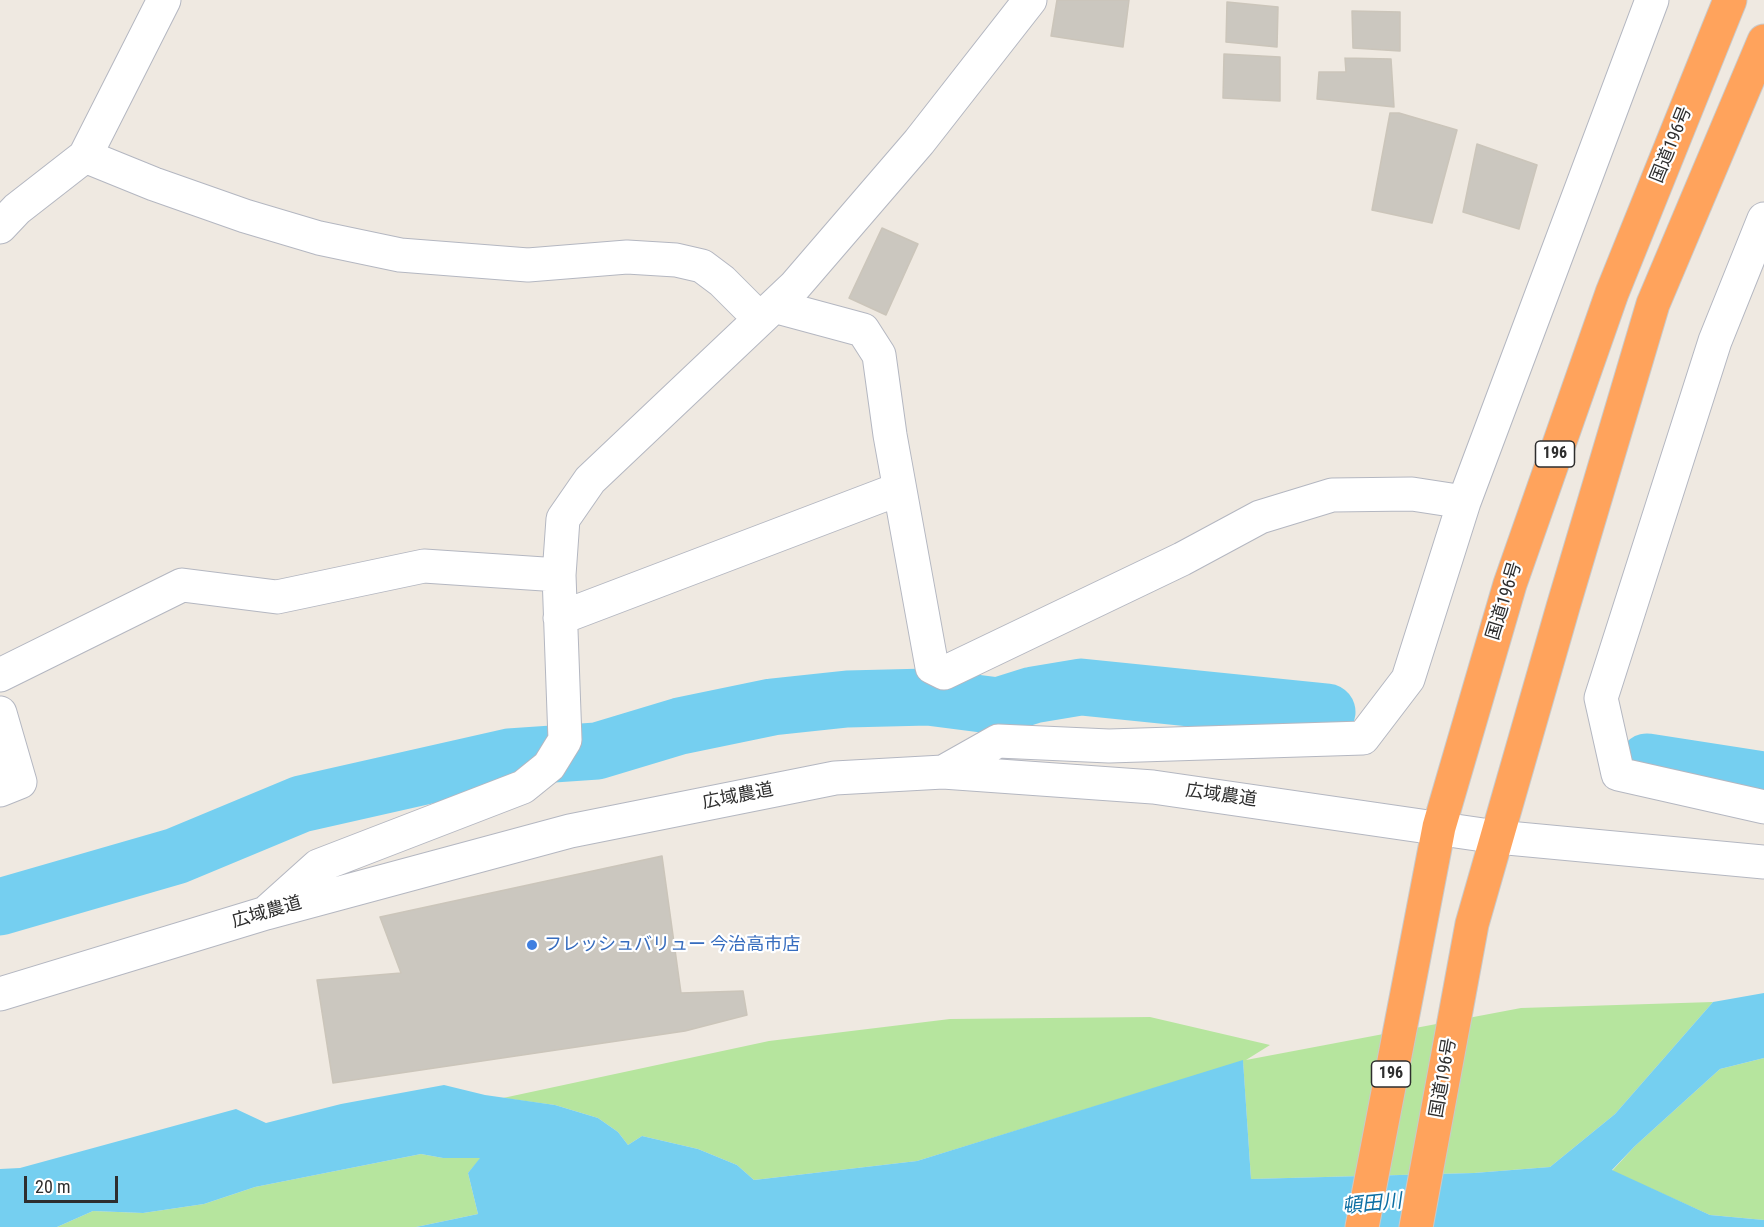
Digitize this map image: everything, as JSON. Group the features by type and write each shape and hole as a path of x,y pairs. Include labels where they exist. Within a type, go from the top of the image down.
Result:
{"highway":[{"name":"国道196号","path":"1362,1227 1439,827 1510,584 1612,293 1730,0"},
{"name":"国道196号","path":"1416,1227 1472,924 1653,304 1764,41"}],"street":[{"path":"0,227 17,209 85,156 164,0"},
{"path":"266,913 318,866 523,787 549,766 565,740 559,575 563,519 590,480 795,286 919,142 1030,0"},
{"path":"943,772 998,741 1109,746 1363,738 1408,679 1464,502 1652,0"},
{"path":"85,156 154,184 245,216 319,238 400,255 528,265 627,257 676,260 702,266 767,312 863,330 879,355 899,489 932,667 944,673 1182,559 1260,517 1332,495 1412,494 1464,502"},
{"path":"1764,219 1715,341 1600,698 1618,774 1764,807"},
{"path":"560,618 899,489"},
{"path":"0,675 182,585 277,597 424,566 559,575"},
{"path":"0,713 20,783 0,790"},
{"name":"広域農道","path":"0,994 266,913 570,831 835,778 943,772 1153,787 1497,837 1764,862"}],"green space":[{"path":"1713,1002 1615,1114 1550,1167 1474,1173 1251,1179 1243,1061 917,1161 754,1180 737,1165 698,1149 642,1136 628,1145 618,1132 598,1118 555,1105 503,1098 769,1041 950,1019 1150,1017 1270,1045 1246,1060 1521,1008"},
{"path":"1764,1058 1764,1220 1710,1215 1612,1171 1635,1146 1720,1069"},
{"path":"421,1154 443,1158 481,1158 468,1173 478,1214 416,1227 57,1227 93,1211 143,1213 204,1204 255,1187"}],"water":[{"name":"頓田川","path":"1764,993 1764,1058 1720,1069 1635,1146 1612,1170 1710,1215 1764,1220 1764,1227 416,1227 478,1214 468,1173 480,1158 443,1158 421,1154 255,1187 204,1204 143,1213 93,1211 57,1227 0,1227 0,1169 20,1168 236,1109 266,1123 341,1104 444,1085 485,1095 555,1105 598,1118 618,1132 628,1145 642,1136 698,1149 737,1165 754,1180 917,1161 1243,1060 1251,1179 1474,1173 1550,1167 1615,1114 1713,1002"}],"building":[{"path":"1057,0 1129,0 1123,47 1051,36"},
{"path":"1227,2 1278,7 1277,47 1226,42"},
{"path":"1352,11 1400,12 1400,51 1353,48"},
{"path":"1224,54 1280,57 1280,101 1223,98"},
{"path":"1345,58 1391,59 1394,107 1317,99 1319,72 1346,72"},
{"path":"1390,113 1399,113 1457,130 1432,223 1372,210"},
{"path":"1477,144 1537,165 1519,229 1463,212"},
{"path":"882,228 918,244 886,315 849,298"},
{"name":"フレッシュバリュー 今治高市店","path":"662,856 681,993 743,991 747,1015 685,1031 333,1083 317,980 401,973 380,917"}],"waterway":[{"path":"0,907 176,856 301,804 509,757 597,751 680,726 772,707 847,699 928,697 998,706 1033,695 1081,687 1327,712"},
{"path":"1647,762 1764,780"}],"place":[{"name":"フレッシュバリュー 今治高市店","path":"532,945"}]}
